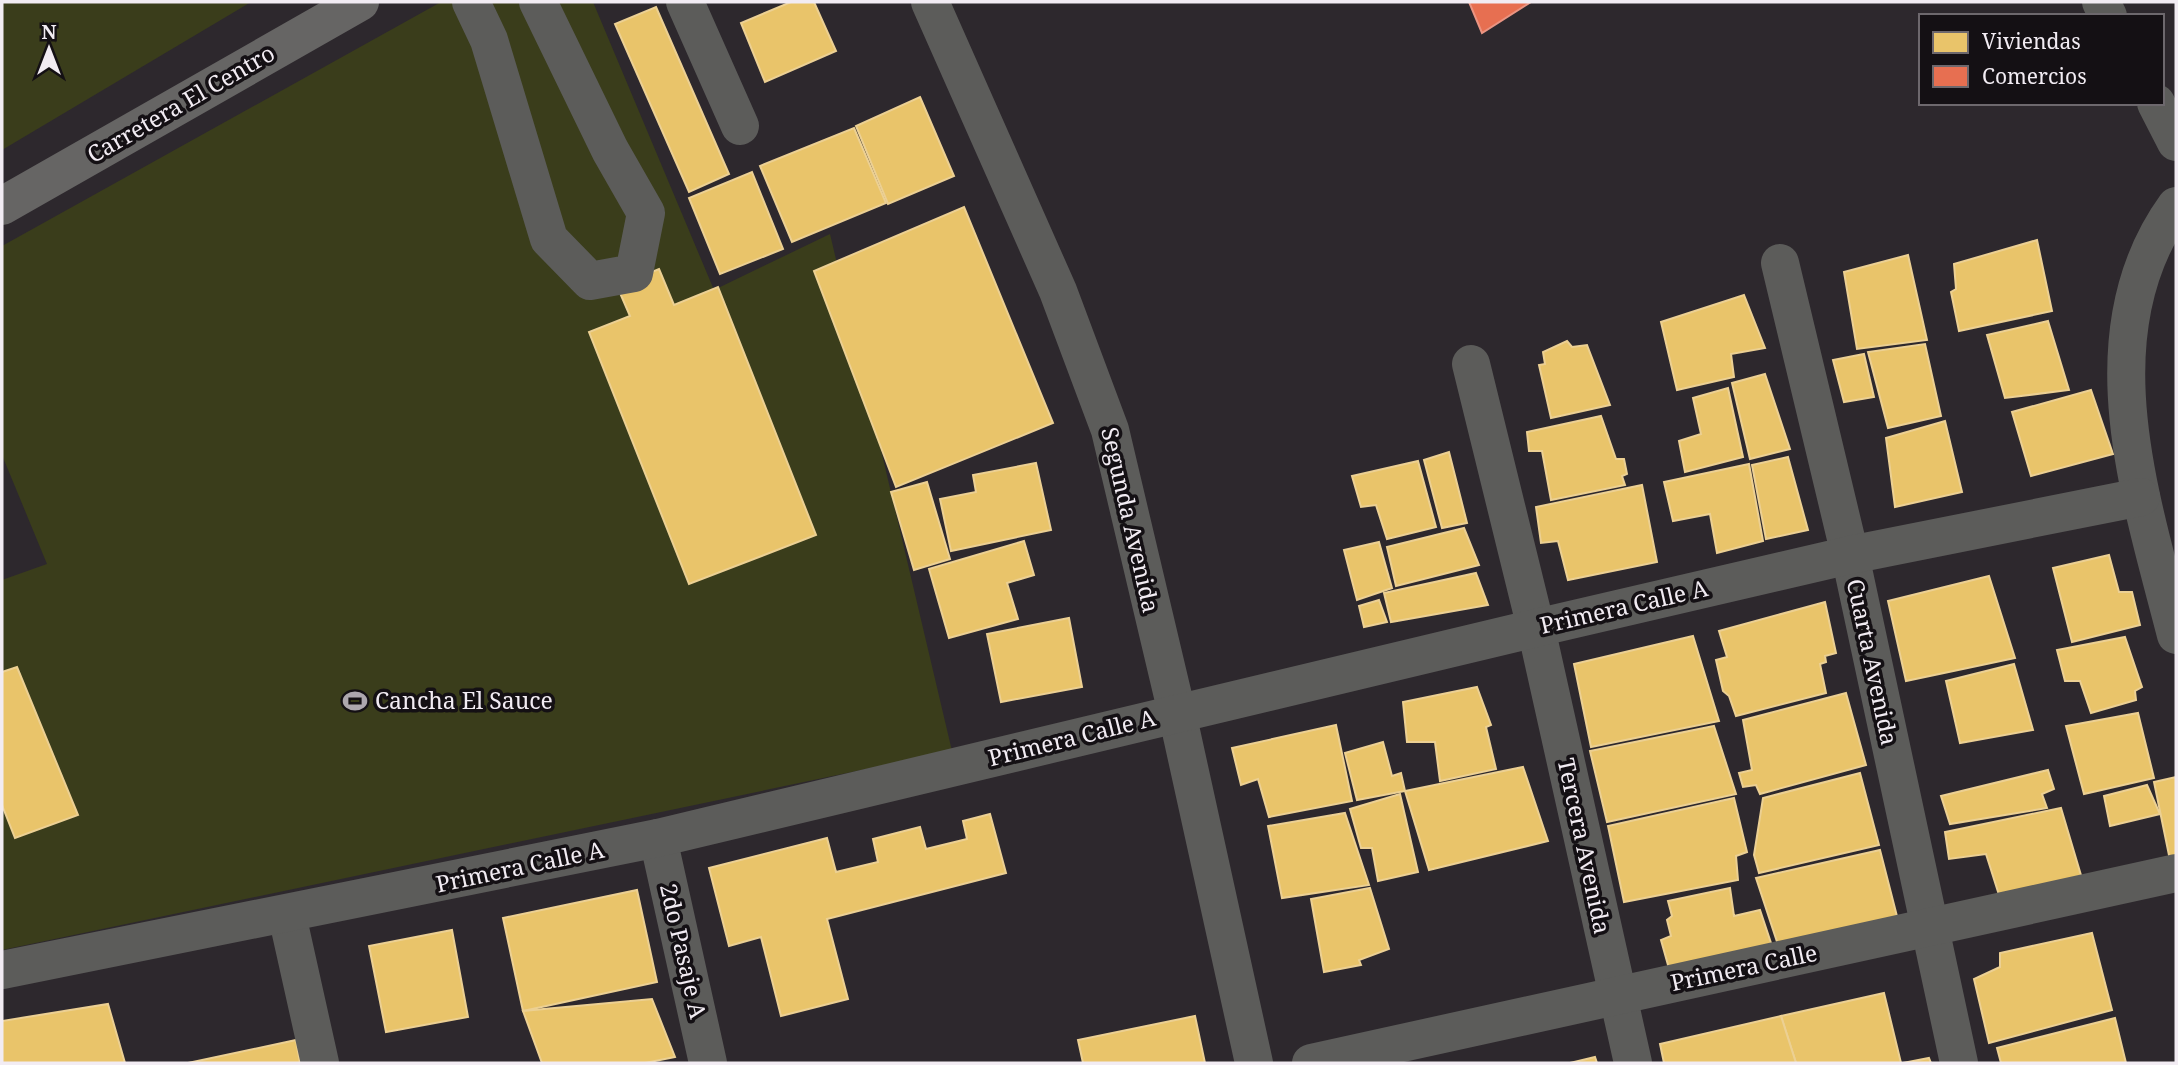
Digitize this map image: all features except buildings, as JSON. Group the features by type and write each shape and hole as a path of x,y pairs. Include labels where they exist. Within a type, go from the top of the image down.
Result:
{"main road":[{"name":"Carretera El Centro","path":"2,206 359,2"}],"street":[{"path":"471,2 489,40 550,239 590,281 634,273 646,213 610,150 538,2"},
{"path":"685,2 740,126"},
{"name":"Segunda Avenida","path":"930,2 1058,291 1110,430 1177,713 1254,1063"},
{"path":"2156,105 2176,142"},
{"path":"2176,206 2155,235 2140,275 2130,327 2124,390 2141,497 2176,635"},
{"name":"Cuarta Avenida","path":"1780,263 1850,555 1959,1063"},
{"name":"Tercera Avenida","path":"1471,364 1535,628 1633,1063"},
{"name":"Primera Calle A","path":"2,970 286,915 657,838 1850,555 2141,497"},
{"name":"2do Pasaje A","path":"657,838 708,1063"},
{"name":"Primera Calle","path":"1311,1063 2176,873"},
{"path":"286,915 320,1063"}],"green space":[{"path":"2,2 251,2 2,150"},
{"path":"441,2 593,2 714,290 830,234 952,751 2,950 2,580 47,564 2,455 2,246"}],"place":[{"name":"Cancha El Sauce","path":"355,701"}]}
